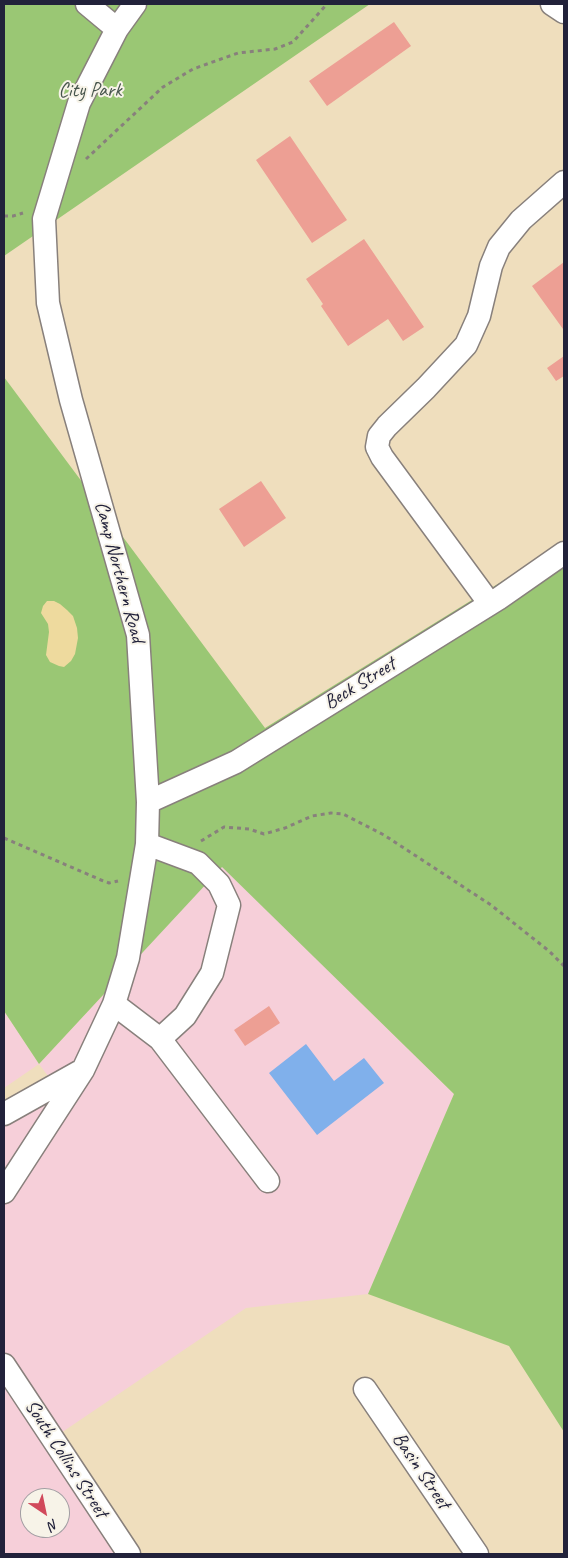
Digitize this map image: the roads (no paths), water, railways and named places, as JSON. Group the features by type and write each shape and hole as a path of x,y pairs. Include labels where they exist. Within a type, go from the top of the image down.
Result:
{"street":[{"path":"87,4 117,29"},
{"name":"Camp Northern Road","path":"4,1192 83,1070 114,1004 128,958 147,844 148,802 138,634 71,400 48,303 44,218 79,103 117,29 135,4"},
{"path":"552,4 564,12"},
{"path":"490,604 382,457 377,447 379,436 387,426 466,345 479,316 492,266 499,248 521,220 564,182"},
{"name":"Beck Street","path":"148,802 236,762 490,604 564,553"},
{"path":"147,844 198,863 219,884 229,905 212,973 185,1016 160,1039"},
{"path":"114,1004 160,1039 268,1181"},
{"path":"4,1114 83,1070"},
{"name":"South Collins Street","path":"4,1364 129,1554"},
{"name":"Basin Street","path":"365,1389 477,1554"}],"water":[{"path":"306,1044 334,1081 364,1058 384,1083 317,1135 269,1073"}],"park label":[{"name":"City Park","path":"90,91"}]}
